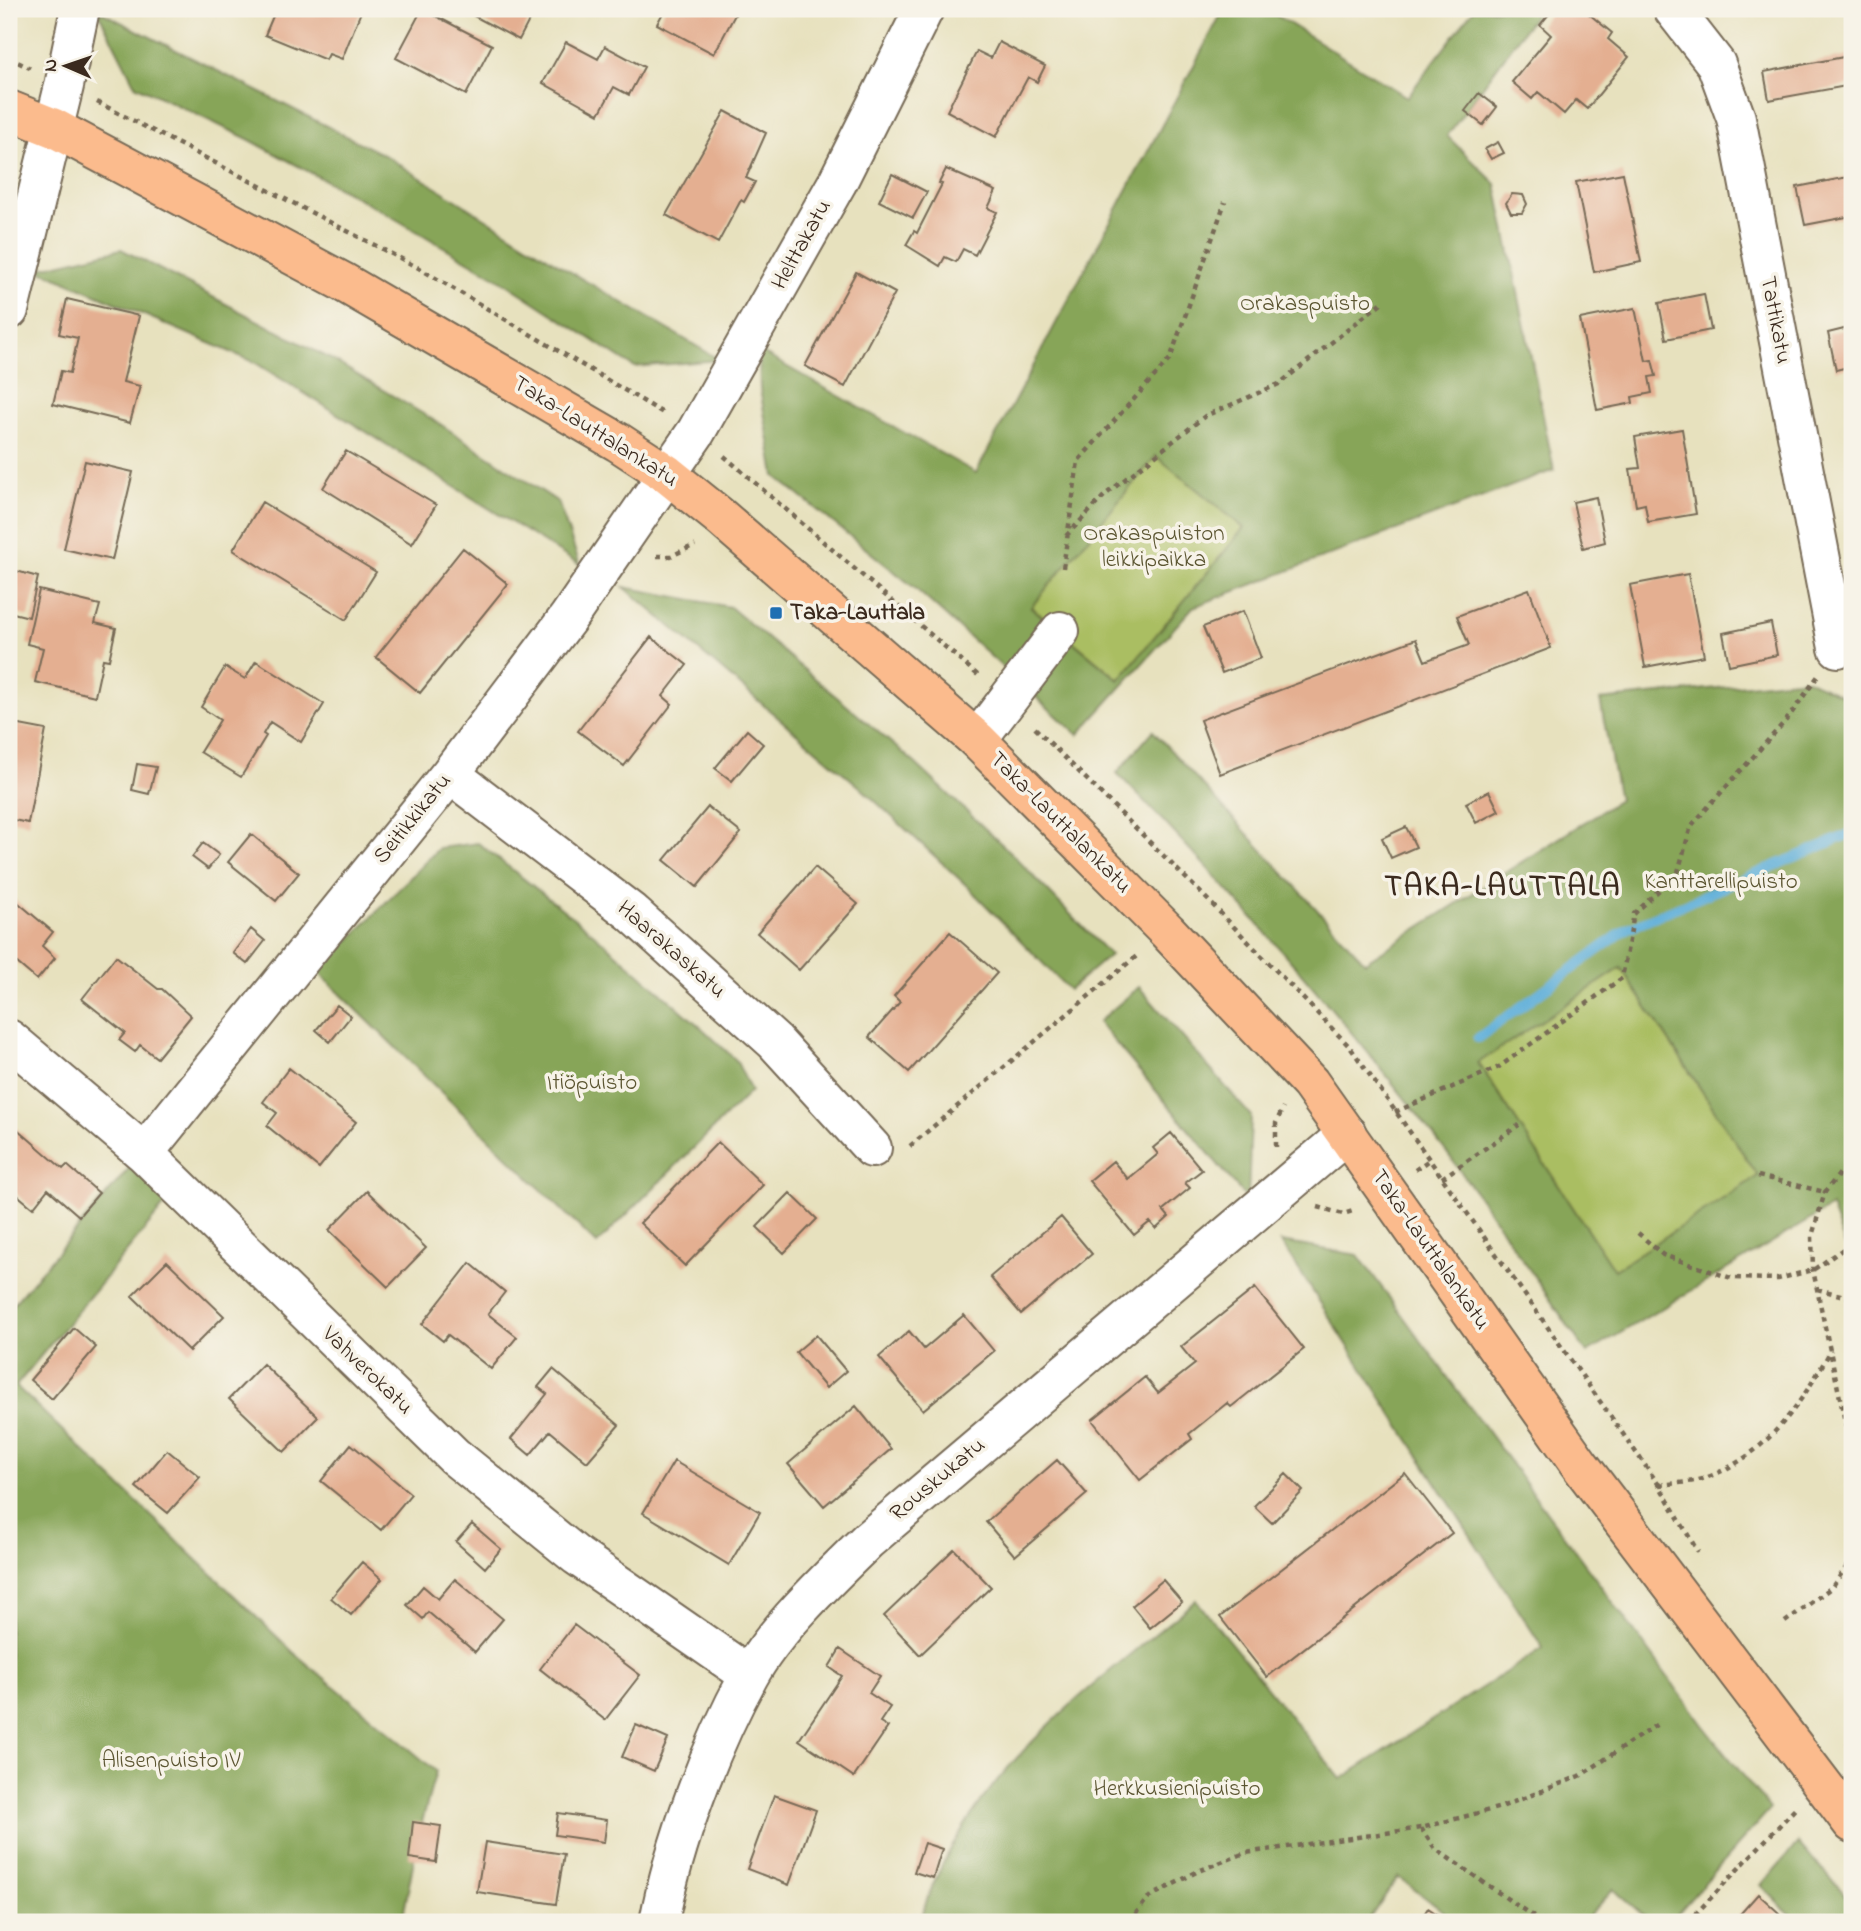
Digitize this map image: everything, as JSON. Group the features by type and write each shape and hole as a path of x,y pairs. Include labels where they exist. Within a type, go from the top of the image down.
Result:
{"main road":[{"name":"Taka-Lauttalankatu","path":"9,110 54,128 341,281 618,442 667,474 718,515 977,740 1167,931 1310,1083 1580,1465 1852,1823"}],"street":[{"path":"9,310 80,9"},
{"name":"Helttakatu","path":"667,474 696,432 837,183 924,9"},
{"name":"Tattikatu","path":"1673,9 1716,64 1736,118 1838,648"},
{"name":"Seitikkikatu","path":"144,1153 450,774 612,554 667,474"},
{"path":"977,740 1060,631"},
{"name":"Haarakaskatu","path":"450,774 631,912 775,1042 872,1148"},
{"name":"Vahverokatu","path":"9,1039 144,1153 454,1456 577,1556 749,1675"},
{"name":"Rouskukatu","path":"659,1922 667,1882 703,1778 749,1675 804,1604 869,1540 1347,1134"}],"path":[{"path":"1063,568 1065,537 1078,461 1170,359 1225,202"},
{"path":"1065,537 1105,495 1205,416 1279,384 1385,300"},
{"path":"612,554 671,556 696,544 718,515"},
{"path":"1395,1112 1499,1067 1622,978 1634,914 1678,872 1691,826 1788,718 1838,648"},
{"path":"872,1148 907,1149 1205,897"},
{"path":"1442,1179 1519,1125"},
{"path":"1852,1158 1825,1192 1812,1236 1816,1289 1832,1350 1852,1455"},
{"path":"1758,1176 1825,1192"},
{"path":"1639,1233 1663,1255 1731,1278 1778,1279 1813,1270 1852,1243"},
{"path":"1816,1289 1852,1298"},
{"path":"1659,1485 1706,1478 1754,1452 1785,1423 1832,1350"},
{"path":"1785,1622 1832,1587 1852,1559"},
{"path":"1129,1922 1148,1898 1198,1871 1245,1853 1420,1828 1502,1807 1580,1776 1659,1723"},
{"path":"1688,1922 1820,1782"},
{"path":"1420,1828 1434,1848 1541,1922"}],"green space":[{"name":"Orakaspuisto","path":"1224,9 1266,9 1407,97 1474,9 1539,9 1447,136 1496,184 1554,470 1193,607 1078,735 916,589 775,476 760,389 759,351 976,473","holes":["1156,456 1244,528 1119,680 1031,607"]},
{"path":"97,10 386,156 579,277 720,360 634,367 499,279 375,207 248,139 135,85"},
{"path":"121,249 331,359 440,424 558,502 580,565 254,362 37,269"},
{"name":"Orakaspuiston leikkipaikka","path":"1156,455 1244,528 1120,680 1031,607"},
{"path":"624,587 730,607 915,763 1009,851 1110,955 1069,990 967,886 860,787"},
{"name":"Kanttarellipuisto","path":"1852,678 1852,1263 1831,1207 1587,1353 1463,1174 1367,1051 1245,909 1117,773 1153,731 1365,962 1619,800 1600,700 1807,679 1843,696","holes":["1621,968 1758,1176 1614,1270 1478,1063"]},
{"name":"Itiöpuisto","path":"478,843 594,934 705,1031 736,1060 751,1091 597,1244 318,972 439,848"},
{"path":"1621,968 1758,1176 1614,1271 1478,1062"},
{"path":"1139,987 1251,1116 1248,1200 1098,1022"},
{"name":"Alisenpuisto IV","path":"131,1166 169,1200 16,1386 293,1652 436,1771 419,1833 402,1922 9,1922 9,1309"},
{"name":"Herkkusienipuisto","path":"1281,1242 1358,1255 1703,1725 1770,1809 1670,1922 1651,1922 1613,1889 1583,1922 1457,1922 1398,1877 1367,1922 919,1922 940,1869 966,1822 998,1780 1033,1741 1071,1705 1196,1600 1341,1779 1543,1648"},
{"path":"1798,1843 1852,1902 1852,1922 1797,1922 1761,1885"}],"building":[{"path":"276,9 362,9 342,59 329,54 326,60 265,35"},
{"path":"422,9 492,45 466,95 396,58"},
{"path":"478,9 535,9 519,40 474,16"},
{"path":"665,9 738,9 714,54 657,24"},
{"path":"1553,9 1583,9 1612,33 1608,39 1629,57 1587,109 1576,100 1564,114 1538,92 1532,99 1512,82 1551,35 1540,25"},
{"path":"566,42 598,59 605,46 644,67 629,95 614,87 599,114 543,83"},
{"path":"999,42 1045,66 1037,82 1028,77 996,137 947,111 977,51 991,58"},
{"path":"1849,56 1852,85 1769,100 1764,72"},
{"path":"1479,93 1497,107 1483,125 1465,111"},
{"path":"725,111 766,133 746,178 755,182 744,202 741,200 718,243 666,215"},
{"path":"1498,142 1504,153 1491,159 1485,149"},
{"path":"946,169 996,191 988,208 997,212 975,255 963,249 956,262 945,257 940,266 906,245 914,231 917,233 942,184 939,183"},
{"path":"1623,173 1641,262 1594,272 1576,182"},
{"path":"892,174 927,192 913,218 879,201"},
{"path":"1848,177 1852,216 1805,225 1797,187"},
{"path":"1512,194 1523,195 1527,204 1522,213 1511,213 1506,203"},
{"path":"856,272 895,293 845,387 805,366"},
{"path":"1704,294 1711,330 1666,339 1659,303"},
{"path":"67,299 139,316 123,382 140,386 130,423 53,404 61,371 70,373 78,338 59,334"},
{"path":"1635,308 1646,361 1652,360 1656,376 1649,377 1652,393 1632,397 1633,403 1597,410 1580,319"},
{"path":"1852,327 1852,366 1836,370 1828,333"},
{"path":"1682,429 1696,514 1648,522 1645,504 1636,506 1630,469 1640,468 1635,437"},
{"path":"346,451 436,505 412,544 323,488"},
{"path":"85,461 133,472 112,560 64,549"},
{"path":"1596,497 1605,542 1583,548 1573,502"},
{"path":"262,502 376,572 346,620 233,550"},
{"path":"463,548 508,584 420,693 376,657"},
{"path":"9,569 38,577 29,617 9,612"},
{"path":"1688,574 1704,656 1645,667 1630,585"},
{"path":"1529,589 1551,648 1220,774 1200,720 1416,639 1425,661 1469,645 1457,616"},
{"path":"39,590 100,605 95,623 116,628 109,660 103,659 95,696 35,682 43,648 27,644"},
{"path":"1243,611 1261,658 1222,673 1203,627"},
{"path":"1771,623 1777,655 1729,665 1723,633"},
{"path":"651,637 687,665 663,696 672,704 624,766 578,731"},
{"path":"256,661 324,704 301,742 270,722 263,734 266,736 241,777 200,752 220,720 201,707 225,667 245,679"},
{"path":"9,723 46,730 28,823 9,819"},
{"path":"747,730 763,744 732,781 715,768"},
{"path":"137,764 156,767 149,794 132,790"},
{"path":"1489,791 1499,811 1476,823 1466,803"},
{"path":"708,807 741,833 697,887 664,860"},
{"path":"1406,827 1416,847 1391,858 1382,838"},
{"path":"251,834 299,873 276,901 228,862"},
{"path":"203,843 219,855 208,869 192,857"},
{"path":"815,867 858,904 799,970 757,933"},
{"path":"9,895 53,932 42,946 55,958 37,980 9,956"},
{"path":"251,929 265,941 247,964 233,953"},
{"path":"950,932 997,973 909,1072 869,1037 900,1002 894,996"},
{"path":"116,956 158,989 162,989 191,1016 157,1058 140,1045 135,1052 119,1040 125,1033 82,999"},
{"path":"337,1005 351,1016 330,1042 316,1030"},
{"path":"289,1068 356,1122 319,1168 267,1126 277,1113 263,1102"},
{"path":"16,1128 63,1169 67,1165 99,1193 79,1216 48,1189 33,1208 9,1188 9,1137"},
{"path":"1171,1133 1202,1170 1185,1183 1190,1188 1163,1210 1169,1217 1156,1229 1150,1222 1134,1235 1089,1181 1113,1161 1128,1179 1158,1154 1153,1148"},
{"path":"718,1142 763,1185 685,1266 640,1223"},
{"path":"367,1191 426,1248 388,1287 329,1230"},
{"path":"790,1193 817,1219 784,1253 757,1227"},
{"path":"1061,1217 1092,1254 1021,1314 990,1277"},
{"path":"167,1261 224,1316 189,1351 132,1296"},
{"path":"470,1263 505,1292 488,1314 517,1337 491,1369 448,1335 443,1341 422,1324"},
{"path":"1255,1288 1304,1349 1231,1407 1227,1403 1189,1434 1192,1439 1140,1480 1092,1420 1145,1377 1158,1393 1195,1364 1181,1347"},
{"path":"964,1315 994,1351 923,1410 879,1357 909,1331 924,1349"},
{"path":"74,1328 96,1347 52,1399 30,1380"},
{"path":"816,1335 846,1371 826,1388 796,1352"},
{"path":"263,1364 318,1417 284,1452 229,1399"},
{"path":"553,1369 619,1425 587,1462 550,1431 530,1455 511,1439 547,1394 538,1387"},
{"path":"856,1406 891,1449 824,1506 788,1464"},
{"path":"351,1444 411,1494 381,1530 321,1481"},
{"path":"167,1450 200,1477 168,1513 136,1487"},
{"path":"1057,1460 1087,1494 1015,1556 986,1522"},
{"path":"674,1461 760,1512 729,1565 643,1513"},
{"path":"1405,1473 1452,1533 1267,1677 1220,1617"},
{"path":"1286,1474 1303,1491 1272,1523 1254,1506"},
{"path":"472,1524 501,1549 485,1568 456,1542"},
{"path":"954,1549 991,1587 920,1655 884,1616"},
{"path":"362,1562 382,1579 351,1615 331,1598"},
{"path":"455,1579 503,1619 475,1652 428,1612 423,1619 407,1605 423,1586 438,1599"},
{"path":"1163,1580 1182,1602 1150,1628 1132,1606"},
{"path":"574,1625 640,1675 605,1720 540,1669"},
{"path":"840,1649 880,1676 869,1693 890,1707 880,1722 888,1727 854,1777 799,1740 842,1676 829,1667"},
{"path":"636,1725 668,1739 654,1771 622,1757"},
{"path":"774,1795 816,1810 789,1885 747,1869"},
{"path":"558,1813 607,1820 604,1842 555,1835"},
{"path":"413,1822 441,1826 436,1862 409,1858"},
{"path":"485,1842 564,1854 556,1904 477,1892"},
{"path":"924,1843 942,1849 933,1878 914,1872"},
{"path":"1758,1894 1779,1913 1770,1922 1733,1922"},
{"path":"1428,1908 1449,1922 1419,1922"}],"waterway":[{"path":"1478,1038 1628,928 1852,833"}],"place":[{"name":"Taka-Lauttala","path":"776,613"}],"district":[{"name":"TAKA-LAUTTALA","path":"1503,888"}]}
